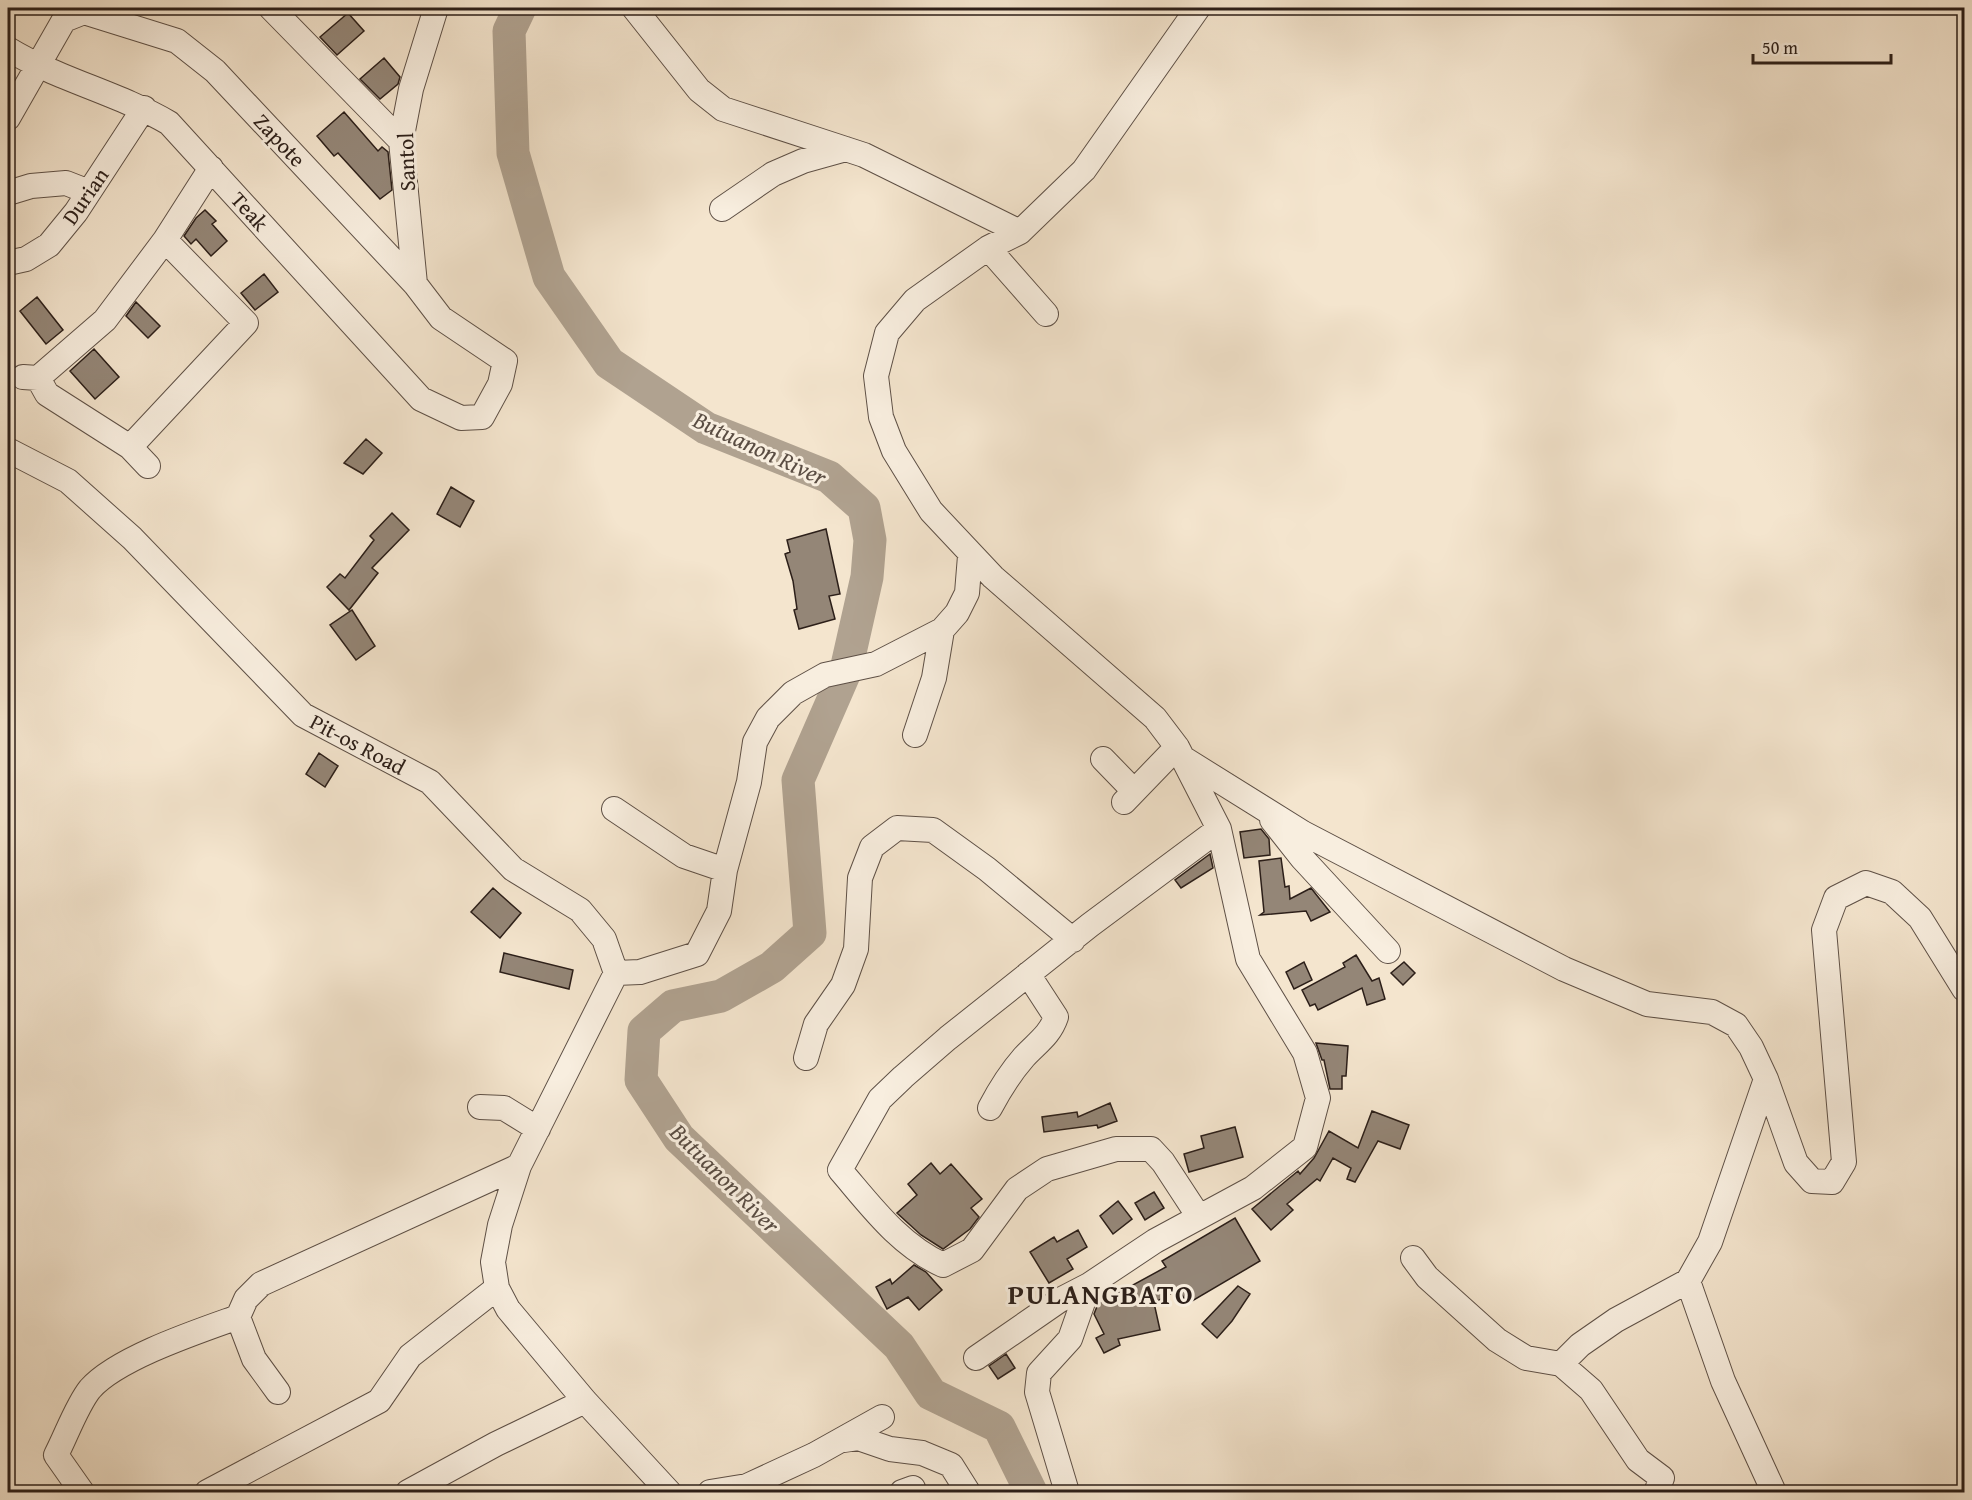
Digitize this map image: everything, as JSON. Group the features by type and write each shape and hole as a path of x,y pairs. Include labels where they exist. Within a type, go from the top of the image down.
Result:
{"street":[{"path":"271,8 401,141"},
{"path":"634,8 699,90 723,109 846,149 900,171 1020,232"},
{"path":"976,1358 1060,1300 1089,1285 1155,1241 1253,1188 1305,1147 1318,1098 1305,1053 1248,959 1219,829 1181,754 1155,718 970,556 931,511 894,451 881,417 876,376 887,333 915,300 988,248 1020,232 1084,170 1198,8"},
{"name":"Santol","path":"415,284 401,141 411,89 433,10"},
{"name":"Zapote","path":"8,118 64,20 84,12 177,41 215,70 415,284 441,318 505,361"},
{"name":"Teak","path":"8,49 38,67 144,108 170,123 421,399 461,418 482,417 500,384 505,361"},
{"name":"Durian","path":"8,263 26,259 49,245 89,192 144,108"},
{"path":"722,209 773,174 803,161 846,149"},
{"path":"148,466 130,447 47,394 31,377 105,320 165,240 211,168"},
{"path":"8,193 31,186 66,183 89,192"},
{"path":"130,447 246,323 165,240"},
{"path":"988,248 1046,314"},
{"name":"Pit-os Road","path":"8,450 68,481 132,538 303,715 430,782 513,869 580,910 604,939 616,973"},
{"path":"669,1492 585,1401 508,1309 497,1288 493,1262 500,1225 519,1166 616,973 640,972 697,954 719,911 725,870 749,782 755,742 768,718 793,693 825,675 876,664 942,630 957,614 967,593 970,556"},
{"path":"915,735 934,678 942,630"},
{"path":"1103,759 1129,797 1181,754"},
{"path":"1181,754 1303,833 1564,969 1647,1004 1712,1012 1736,1025 1752,1047 1766,1079 1796,1163 1812,1181 1832,1182 1844,1162 1824,930 1836,898 1866,882 1892,892 1920,918 1965,989"},
{"path":"614,809 684,856 725,870"},
{"path":"1265,810 1302,858 1388,951"},
{"path":"806,1058 816,1024 843,985 856,949 860,878 872,847 897,828 933,830 987,869 1073,940"},
{"path":"1199,1217 1163,1162 1151,1149 1116,1149 1047,1169 1017,1189 972,1250 943,1265 924,1256 892,1230 840,1170 880,1099 948,1038 1028,974 1219,829"},
{"path":"990,1108 1004,1083 1025,1056 1051,1032 1056,1017 1028,974"},
{"path":"1561,1364 1580,1345 1616,1320 1688,1281 1710,1242 1766,1079"},
{"path":"480,1107 504,1108 538,1129"},
{"path":"278,1392 254,1359 238,1317 246,1299 261,1284 519,1166"},
{"path":"1413,1258 1427,1277 1497,1340 1526,1358 1561,1364 1591,1390 1638,1460 1662,1478 1656,1492"},
{"path":"1688,1281 1723,1382 1773,1490"},
{"path":"1067,1492 1037,1392 1039,1373 1070,1339 1079,1320 1089,1285"},
{"path":"207,1492 379,1401 410,1356 497,1288"},
{"path":"82,1492 56,1455 90,1389 123,1365 183,1336 238,1317"},
{"path":"408,1492 496,1444 585,1401"},
{"path":"710,1492 747,1486 844,1440 882,1417"},
{"path":"844,1440 858,1438 890,1449 922,1453 951,1465 968,1492"}],"building":[{"path":"348,13 364,31 337,55 320,37"},
{"path":"384,58 400,77 398,84 380,99 360,79"},
{"path":"344,112 378,151 382,147 388,152 392,190 380,199 338,153 334,156 317,136"},
{"path":"205,210 216,221 212,224 227,241 211,256 196,239 191,244 184,236 196,218"},
{"path":"264,274 278,292 255,310 241,293"},
{"path":"37,297 63,330 46,344 20,311"},
{"path":"136,302 160,326 148,338 126,316"},
{"path":"94,349 119,377 95,399 70,371"},
{"path":"366,439 382,453 363,474 344,463"},
{"path":"451,487 474,501 460,527 437,514"},
{"path":"392,513 409,530 372,568 378,573 349,610 327,587 340,574 345,578 374,540 370,536"},
{"path":"826,529 840,594 829,596 835,619 799,629 794,610 797,609 793,581 785,554 790,552 787,540"},
{"path":"352,610 375,646 356,660 330,625"},
{"path":"319,753 338,766 325,787 306,774"},
{"path":"1261,829 1269,839 1270,855 1244,858 1240,832"},
{"path":"1210,854 1213,868 1181,888 1175,880"},
{"path":"1281,858 1285,887 1289,886 1290,899 1311,888 1330,912 1311,921 1306,911 1260,915 1264,912 1259,861"},
{"path":"493,888 521,913 500,938 471,912"},
{"path":"504,953 573,970 569,989 500,972"},
{"path":"1356,955 1372,981 1379,978 1385,999 1367,1005 1362,988 1318,1010 1315,1004 1310,1006 1302,990 1345,967 1343,963"},
{"path":"1304,962 1312,980 1294,989 1286,972"},
{"path":"1404,962 1415,973 1403,985 1391,973"},
{"path":"1316,1043 1348,1046 1346,1076 1342,1076 1342,1089 1330,1089 1324,1060 1322,1060"},
{"path":"1110,1103 1117,1121 1098,1128 1097,1125 1044,1132 1042,1117 1077,1112 1078,1117"},
{"path":"1372,1111 1409,1125 1400,1149 1378,1141 1355,1182 1347,1179 1351,1168 1333,1158 1320,1181 1317,1179 1287,1204 1293,1210 1271,1230 1252,1209 1298,1171 1300,1174 1314,1158 1329,1131 1358,1148"},
{"path":"1235,1127 1243,1157 1189,1172 1184,1154 1204,1148 1201,1136"},
{"path":"931,1163 940,1174 951,1164 982,1199 971,1208 979,1217 970,1229 943,1249 921,1235 897,1213 917,1195 908,1184"},
{"path":"1154,1192 1164,1208 1145,1220 1135,1203"},
{"path":"1118,1201 1132,1219 1113,1234 1100,1216"},
{"path":"1235,1218 1260,1261 1187,1304 1179,1289 1154,1303 1160,1330 1118,1339 1120,1345 1104,1353 1096,1338 1104,1334 1094,1314 1098,1304 1166,1267 1162,1261"},
{"path":"1078,1230 1087,1247 1067,1259 1073,1269 1049,1283 1030,1252 1054,1237 1057,1242"},
{"path":"914,1265 926,1272 942,1290 919,1310 908,1297 887,1309 876,1287 890,1279 892,1284"},
{"path":"1238,1286 1250,1294 1232,1321 1217,1338 1202,1324"},
{"path":"1006,1354 1015,1368 998,1379 989,1366"}],"waterway":[{"name":"Butuanon River","path":"520,8 509,31 513,153 549,277 609,363 706,428 829,477 864,508 870,540 867,577 846,670 798,780 810,933 772,967 721,996 673,1006 644,1031 641,1080 679,1138 899,1346 931,1394 999,1427 1031,1492"}],"district":[{"name":"PULANGBATO","path":"1101,1293"}]}
